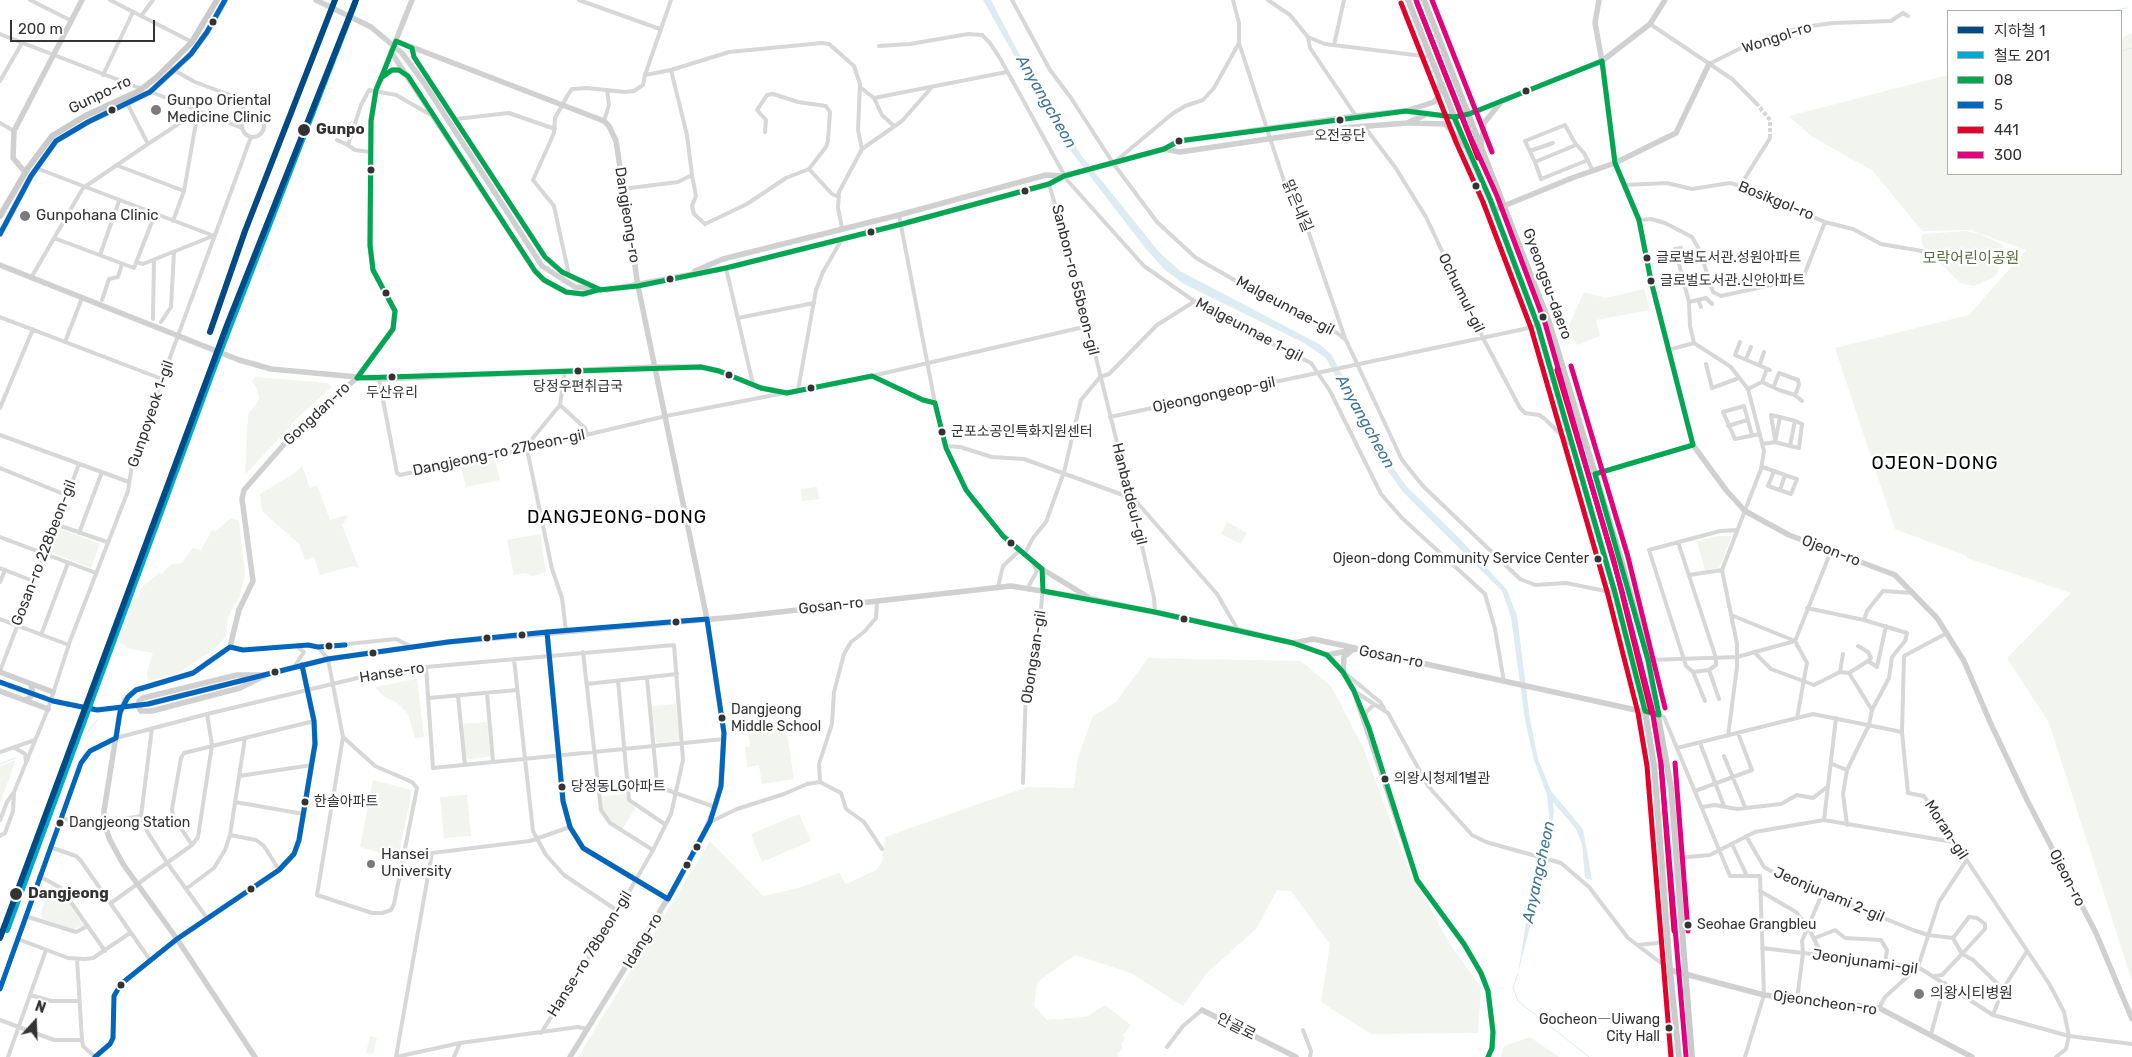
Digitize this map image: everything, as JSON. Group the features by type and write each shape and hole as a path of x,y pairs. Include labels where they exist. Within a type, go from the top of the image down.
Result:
{"main road":[{"name":"Gunpo-ro","path":"0,234 33,167 52,136 85,116 150,92 192,42 217,0"},
{"name":"Gunpo-ro","path":"126,101 197,46 224,0"},
{"name":"Gyeongsu-daero","path":"1408,0 1454,117 1494,210 1538,326 1570,444 1615,593 1645,711 1654,764 1670,970 1679,1057"},
{"name":"Gyeongsu-daero","path":"1424,0 1549,322 1648,660 1667,760 1677,858 1692,1057"},
{"name":"Gunpo-ro","path":"0,216 25,172 33,167"}],"street":[{"path":"30,0 70,20"},
{"path":"25,172 13,158 14,132 70,20 82,0"},
{"path":"110,0 192,42"},
{"path":"141,16 153,0"},
{"path":"316,0 371,27 402,53 424,83 542,266 575,287 598,290"},
{"name":"Gongdan-ro","path":"230,647 239,610 253,581 242,499 244,490 301,425 356,378 393,330 395,311 373,270 370,245 371,121 376,90 412,0"},
{"path":"579,0 660,29"},
{"path":"569,275 554,206 532,180 554,129 555,118 572,89 625,92 638,89 643,85 671,0"},
{"name":"Malgeunnae-gil","path":"1012,0 1050,70 1071,98 1110,164 1157,222 1196,258 1266,298 1337,333 1346,340 1356,365 1402,460 1422,486 1513,574 1535,585 1566,583 1615,593"},
{"name":"맑은내길","path":"1234,0 1239,23 1239,43 1287,190 1302,213 1346,340"},
{"path":"1268,0 1290,15 1308,36 1334,45 1431,57"},
{"path":"1334,45 1344,0"},
{"name":"Ojeon-ro","path":"1599,0 1595,23 1616,163 1639,220 1651,281 1693,445 1726,490 1745,511 1789,535 1895,575 1937,618 1964,660 1990,722 2027,800 2096,933 2132,1019"},
{"path":"1406,111 1425,115 1454,117 1469,114 1602,61 1650,24 1665,0"},
{"path":"104,74 133,12"},
{"name":"Wongol-ro","path":"1709,64 1753,42 1804,27 1833,23 1891,21 1903,13 1908,16"},
{"path":"1650,24 1732,79 1756,104"},
{"path":"0,34 242,128 251,136"},
{"name":"Malgeunnae 1-gil","path":"879,46 910,44 954,36 982,35 990,43 1067,175 1144,266 1214,315 1311,363 1319,373 1381,494 1402,518 1485,594 1507,682"},
{"path":"1308,36 1310,48 1356,116"},
{"path":"396,41 604,122 608,105 608,90"},
{"path":"645,75 671,70 728,52 822,42 828,44 854,66 860,87 858,130 862,149"},
{"path":"0,81 22,43"},
{"path":"1110,164 1172,114 1185,106 1202,100 1214,88 1239,43"},
{"path":"412,48 414,57 545,257 554,266 598,290"},
{"path":"391,52 535,271 544,280 566,292 583,294 598,290 638,286 726,268 902,224 1049,184 1067,175 1164,149 1179,141 1356,116 1406,111 1434,102 1440,90 1440,80"},
{"path":"1494,210 1593,170 1616,163 1676,133 1709,64"},
{"path":"408,76 408,69 412,65 422,69"},
{"path":"171,68 195,82 246,101 236,126"},
{"path":"381,78 392,70 399,70 408,76"},
{"path":"671,70 687,135 696,196 692,206 694,214 705,224 747,204 786,178 809,169 828,142 830,112 826,106 798,102 773,94 767,95 757,110 766,120 765,132"},
{"path":"874,98 1007,72"},
{"path":"860,87 874,98 882,114 894,126"},
{"path":"842,228 838,208 839,197 845,180 862,149 902,121 932,87"},
{"path":"348,145 365,95 369,90 396,95 435,117"},
{"path":"1481,146 1484,123 1504,100"},
{"path":"126,101 148,144"},
{"path":"31,278 83,188 198,111"},
{"path":"173,221 184,191 198,111"},
{"path":"456,119 509,113 554,129"},
{"name":"Gunpoyeok 1-gil","path":"14,792 48,709 69,645 128,491 133,458 251,136 258,136 263,129 264,123 260,117 252,114 246,117 242,123 242,128"},
{"path":"1407,123 1425,115"},
{"name":"Dangjeong-ro","path":"604,122 609,126 616,142 638,286 707,619"},
{"path":"0,123 14,132"},
{"path":"1164,149 1180,152 1364,126 1407,123 1445,124 1468,150"},
{"name":"Ochumul-gil","path":"1364,126 1395,167 1426,217 1483,338 1520,408 1525,413 1539,414 1570,444"},
{"path":"1588,160 1541,179 1525,141 1565,126 1576,145 1588,160 1593,170"},
{"path":"1740,186 1770,138"},
{"path":"337,140 355,150 370,152"},
{"path":"1530,151 1552,143"},
{"path":"1535,162 1576,145"},
{"path":"116,165 184,191"},
{"path":"33,167 83,188 214,236"},
{"path":"809,169 832,194 839,197"},
{"path":"622,189 678,182 692,174"},
{"path":"683,276 724,259 842,228 899,216 1046,175 1067,175"},
{"name":"Bosikgol-ro","path":"1625,185 1667,183 1692,189 1730,183 1740,186 1759,198 1778,202 1824,222 1853,229 1881,244 1922,251"},
{"name":"Sanbon-ro 55beon-gil","path":"1049,184 1077,281 1100,377"},
{"path":"100,255 119,201"},
{"path":"54,238 134,268 155,214"},
{"path":"899,216 935,403 946,446 962,482 973,501 1019,551 1042,569 1092,599"},
{"path":"1639,220 1651,219 1665,223 1692,237 1700,251 1713,292 1721,296 1804,278 1824,222"},
{"path":"136,262 143,264 214,236"},
{"path":"798,390 814,303 823,272 843,238"},
{"path":"1681,248 1675,249 1689,302 1690,326 1694,343 1731,367 1748,389 1765,458 1722,570 1737,644 1728,736"},
{"path":"161,322 171,307 174,252"},
{"path":"153,319 154,260"},
{"path":"101,302 110,279 118,277 122,264"},
{"path":"0,265 82,298 101,302 239,360 271,369 379,379 655,367 701,367 719,371 753,384 788,394"},
{"path":"726,268 753,384"},
{"path":"65,342 82,298"},
{"path":"1689,302 1706,298 1712,304"},
{"path":"1698,300 1701,307"},
{"path":"1024,555 1033,538 1046,522 1064,472 1081,400 1100,377 1109,374 1157,325 1194,301"},
{"path":"738,318 814,303"},
{"path":"0,317 162,379"},
{"name":"Dangjeong-ro 27beon-gil","path":"379,379 397,473 400,475 527,449 666,416 788,394 798,390 872,376 1088,326"},
{"path":"1356,365 1538,326"},
{"path":"0,408 32,329"},
{"path":"1740,342 1735,354 1760,364 1768,370 1762,382 1748,389"},
{"path":"1668,350 1694,343"},
{"path":"1746,358 1750,347"},
{"path":"1760,364 1764,352"},
{"path":"1706,364 1712,388 1740,378"},
{"name":"Ojeongongeop-gil","path":"1110,417 1356,365"},
{"path":"565,371 560,405 532,439 527,449 552,569 562,598 566,631"},
{"path":"1774,386 1779,373 1798,380 1795,395"},
{"path":"872,376 923,400 935,403"},
{"name":"Hanbatdeul-gil","path":"1100,377 1154,598 1155,612"},
{"path":"1762,382 1795,395 1802,401"},
{"path":"560,405 585,428 587,434"},
{"path":"1752,435 1744,406 1723,412 1734,439 1760,434"},
{"path":"1762,444 1775,442 1799,448 1802,424 1771,415 1775,442"},
{"path":"1775,442 1780,417"},
{"path":"1728,426 1747,420"},
{"path":"1790,446 1795,421"},
{"path":"0,435 129,482"},
{"path":"1595,474 1693,445"},
{"path":"946,446 960,446 992,457 1024,459 1130,497 1218,594 1238,630"},
{"name":"Gosan-ro 228beon-gil","path":"0,671 79,464"},
{"path":"1762,467 1774,471 1796,479 1791,494 1768,486 1774,471"},
{"path":"0,468 66,495"},
{"path":"79,533 102,472"},
{"path":"1780,490 1785,475"},
{"path":"529,513 539,510"},
{"path":"55,524 107,542"},
{"path":"1705,701 1693,672 1686,666 1682,658 1649,550 1720,531 1737,530"},
{"path":"0,537 96,573"},
{"path":"1678,542 1716,658 1716,665 1709,670 1693,672"},
{"path":"998,587 1004,566 1019,551"},
{"path":"1795,641 1831,551"},
{"path":"1027,588 1037,571 1033,562"},
{"path":"41,634 68,563"},
{"path":"0,582 2,569 33,581"},
{"name":"Obongsan-gil","path":"1023,783 1026,686 1038,643 1043,591 1042,569"},
{"path":"1689,575 1722,570"},
{"name":"Gosan-ro","path":"148,704 328,659 413,647 547,632 707,619 877,602 998,587 1027,588 1155,612 1293,643 1327,655 1357,648 1645,711"},
{"path":"1864,620 1867,611 1883,591 1914,593"},
{"path":"820,782 819,764 832,724 834,692 844,654 851,642 874,622 878,613 877,602"},
{"path":"1808,608 1864,620 1907,633 1905,641 1892,656 1889,678 1872,710 1869,725 1847,770 1843,794 1847,825"},
{"path":"1730,615 1795,641 1807,663 1797,718"},
{"path":"0,619 69,645"},
{"name":"Idang-ro","path":"570,1057 668,899 710,822 715,807 721,786 724,739 707,619"},
{"path":"1868,661 1878,667 1886,626"},
{"path":"547,632 563,801 570,827 583,848 634,881 668,899"},
{"name":"Moran-gil","path":"1947,633 1904,656 1902,732 1908,793 1924,796 2050,985 2064,1012 2069,1036"},
{"path":"1293,643 1313,638 1357,648"},
{"path":"256,1057 177,939 114,850 104,823 104,812 122,706 130,694 136,690 193,672 230,647 243,650 308,645 318,648 396,639 413,647"},
{"path":"1648,660 1737,657 1795,641"},
{"name":"Hanse-ro","path":"0,989 39,876 86,754 116,738 333,682 426,667 674,645"},
{"name":"Hanse-ro 78beon-gil","path":"541,1033 618,910 666,824 683,766 683,743 674,645"},
{"path":"1754,652 1771,669 1814,685 1840,672 1849,673 1868,661 1871,658 1868,652 1858,646"},
{"path":"294,667 304,652 297,647"},
{"path":"318,648 328,659 343,737 317,895 372,913 382,913 391,910 394,904 417,788 412,782 375,766 343,737"},
{"path":"1357,648 1346,653 1342,662 1343,672 1354,691 1365,720 1418,880 1464,944 1481,973 1488,991 1493,1032 1492,1048 1488,1057"},
{"path":"584,652 602,813 615,827 653,850"},
{"path":"1840,672 1842,654"},
{"path":"1327,655 1343,672 1380,702 1428,786 1472,835 1486,842 1554,860 1589,887 1628,938 1670,970"},
{"path":"514,659 531,821 537,840 546,855 564,875 618,910"},
{"path":"77,959 82,1040 84,1046 95,1057 113,1038 114,996 121,984 177,939 279,870 290,860 298,846 315,744 314,721 302,665"},
{"path":"426,667 433,768 724,739"},
{"path":"1709,670 1719,699"},
{"path":"0,671 54,692"},
{"path":"1849,673 1872,710"},
{"path":"587,684 677,674"},
{"path":"237,675 266,675 240,688 152,711 141,711 138,706 139,700 143,698 237,675"},
{"path":"647,678 657,783 662,788 676,794 715,807"},
{"path":"618,681 629,800 666,824"},
{"path":"23,700 33,694 30,684"},
{"path":"429,698 517,690"},
{"path":"0,691 48,709"},
{"path":"1354,691 1385,710"},
{"path":"487,693 493,762"},
{"path":"458,696 464,765"},
{"path":"1365,720 1366,712 1374,705"},
{"path":"1645,711 1664,717 1730,876 1760,876 1764,995 1745,1057"},
{"path":"111,903 168,864 198,838 212,745 207,714"},
{"path":"1677,748 1797,718 1813,716 1836,718 1902,732"},
{"path":"1824,820 1836,718"},
{"path":"192,845 173,816 172,809 181,758 184,753 314,721"},
{"path":"152,728 140,816 148,833 168,864 207,918"},
{"path":"1695,791 1752,770 1738,733"},
{"path":"186,889 214,868 225,850 230,835 245,738"},
{"path":"0,752 35,740"},
{"path":"1700,743 1724,806"},
{"path":"15,748 25,754 26,763"},
{"path":"1724,756 1745,807"},
{"path":"1832,764 1847,770"},
{"path":"239,776 312,765"},
{"path":"710,822 807,784 820,782 841,793 846,809 864,822 882,849"},
{"path":"1702,807 1724,806 1738,809 1781,804 1797,795 1813,798 1827,787"},
{"path":"0,820 14,792"},
{"path":"0,836 5,833 13,811 14,792"},
{"path":"235,802 304,814"},
{"path":"61,817 83,826 140,816"},
{"path":"1677,858 1710,854 1755,832 1824,820 1953,842"},
{"path":"570,827 537,840 432,853 396,1057 460,1043 578,1027 588,1030"},
{"path":"230,835 256,840 264,846 279,870"},
{"name":"Jeonjunami 2-gil","path":"1746,836 1764,867 1822,894 1928,935 1953,938"},
{"path":"1732,844 1747,876"},
{"path":"50,847 76,856 150,960"},
{"path":"1879,1008 1885,997 1918,967 1940,902 1966,861"},
{"path":"39,876 61,888 105,951"},
{"path":"1760,891 1796,912 1808,926 1822,955"},
{"path":"1797,1000 1803,953 1802,941 1822,894"},
{"path":"25,916 76,932 88,926"},
{"path":"1935,976 1942,975 1962,954 1985,929 1985,924 1977,918 1969,917 1953,938 1962,954 1973,960 2003,989"},
{"path":"1815,938 1835,930 1845,938 1881,940 1887,950 1884,963"},
{"path":"18,939 77,959 94,958 130,933"},
{"path":"1638,945 1657,944 1668,938"},
{"name":"Jeonjunami-gil","path":"1762,948 1918,967 1946,983 1993,1015 2069,1036 2132,1044"},
{"path":"8,1057 46,950"},
{"path":"1993,1015 2003,989 2027,951"},
{"name":"Ojeoncheon-ro","path":"1670,970 1764,995 1879,1008 1972,1057"},
{"path":"1931,1034 1946,983"},
{"path":"30,994 51,1001 79,1001"},
{"path":"1167,1047 1183,1026 1202,1010"},
{"name":"안골로","path":"1202,1010 1296,1057"},
{"path":"0,1020 54,1040 82,1040"},
{"path":"1303,1030 1311,1051 1310,1057"},
{"path":"2056,1057 2066,1049 2069,1036"},
{"path":"454,1057 460,1043"}],"green space":[{"path":"2132,33 2132,981 2049,723 2007,658 2071,593 1967,558 1967,556 1895,529 1835,348 1969,315 2026,250 1971,230 1922,231 1873,171 1811,136 1789,116 1947,75 1947,175 2122,175 2122,38"},
{"name":"모락어린이공원","path":"1965,231 1980,234 2001,244 2005,252 1996,276 1974,286 1960,283 1923,246 1921,237 1923,234"},
{"path":"1644,289 1650,310 1596,320 1600,336 1577,345 1570,334 1569,325 1584,292 1605,298"},
{"path":"255,377 327,383 332,387 298,417 247,473 245,472 248,414 258,402 259,397 256,387 252,382"},
{"path":"495,460 500,480 466,487 461,467"},
{"path":"302,466 310,488 317,485 330,520 346,515 347,518 342,525 359,568 352,566 320,575 314,557 305,560 299,544 262,511 260,494 293,474"},
{"path":"817,487 819,499 802,501 801,489"},
{"path":"231,518 239,521 245,574 240,595 228,617 226,636 215,649 176,674 148,681 147,672 153,653 126,648 125,645 118,642 132,598 138,598 142,587 159,573 162,574 171,564 182,563 193,548 201,550 212,530 216,531"},
{"path":"1227,522 1247,533 1241,544 1221,534"},
{"path":"56,527 100,544 91,568 47,551"},
{"path":"540,534 546,572 532,576 526,573 514,575 507,540"},
{"path":"1718,536 1732,536 1719,568 1705,570 1697,541"},
{"path":"1148,658 1301,661 1331,686 1363,747 1407,865 1449,943 1481,987 1478,1033 1371,1034 1321,1002 1330,944 1291,891 1277,890 1257,928 1207,973 1183,1006 1131,973 1075,955 1037,982 1034,1006 1047,1020 1086,1017 1105,1005 1131,1025 1123,1035 1125,1039 1121,1044 1123,1048 1117,1054 1118,1057 578,1057 710,841 763,896 799,888 839,873 846,884 876,870 882,862 885,837 1027,787 1074,788 1078,757 1093,716 1116,702"},
{"path":"417,679 424,737 415,738 408,714 397,703 382,695 375,687"},
{"path":"676,704 680,738 677,741 659,743 656,741 652,706"},
{"path":"487,722 490,755 488,757 468,759 466,757 462,724"},
{"path":"786,727 794,779 762,784 759,765 747,767 745,747 750,746 748,732"},
{"path":"16,760 12,770 0,804 0,766"},
{"path":"373,780 412,790 398,858 360,847"},
{"path":"625,794 629,803 636,808 622,829 611,822 603,810 601,797"},
{"path":"467,795 471,836 444,838 440,797"},
{"path":"799,814 811,841 762,862 751,834"},
{"path":"51,885 60,889 84,926 73,929 43,919 40,915"},
{"path":"370,1036 377,1038 373,1054 366,1053"},
{"path":"1530,1037 1559,1057 1501,1057 1504,1046"}],"water":[{"path":"983,0 991,0 1018,52 1081,155 1159,252 1180,271 1319,344 1331,354 1384,454 1406,486 1460,539 1507,590 1517,616 1530,720 1538,759 1551,791 1583,829 1592,880 1585,878 1582,844 1576,829 1553,802 1554,813 1532,919 1518,973 1527,917 1549,817 1547,795 1534,760 1525,720 1511,617 1502,591 1403,492 1378,457 1326,358 1304,343 1184,284 1165,270 1146,249 1060,137"}],"waterway":[{"path":"2117,10 2127,8"},
{"path":"2122,51 2132,48"},
{"path":"73,750 97,720"},
{"path":"0,764 15,758"},
{"name":"Anyangcheon","path":"1518,974 1513,987 1518,1001 1589,1057"}],"tunnel":[{"path":"1756,103 1770,120 1770,138"},
{"path":"0,682 53,701 97,710 148,704"}],"metro line":[{"name":"1","path":"210,332 245,231 335,0"},
{"name":"1","path":"0,938 227,325 356,0"}],"rail line":[{"name":"201","path":"7,930 215,365 355,3"}],"transit line":[{"name":"5","path":"0,234 31,176 56,141 88,122 150,92 191,54 207,32 225,0"},
{"name":"300","path":"1416,0 1470,136 1497,196 1545,323 1622,591 1652,709 1661,764 1686,1056"},
{"name":"300","path":"1432,0 1492,152"},
{"name":"441","path":"1401,3 1456,142 1483,202 1531,328 1608,595 1638,713 1647,766 1671,1057"},
{"name":"441","path":"1417,3 1478,158"},
{"name":"08","path":"380,81 396,41 412,48 414,57 545,257 562,272 601,290"},
{"name":"08","path":"1602,61 1615,163 1639,220 1651,281 1693,445 1595,474 1648,660 1659,715 1645,711 1615,593 1538,326 1490,199 1454,117 1469,114 1602,61"},
{"name":"08","path":"357,378 393,329 395,311 373,270 370,245 371,121 376,90 381,78 392,70 399,70 408,76 535,271 544,280 566,292 583,294 598,290 638,286 726,268 902,224 1049,184 1064,176 1164,149 1179,141 1406,111 1454,117"},
{"name":"300","path":"1571,366 1628,557 1665,708"},
{"name":"08","path":"357,378 701,367 719,371 761,388 787,393 872,376 923,400 935,403"},
{"name":"441","path":"1557,370 1614,561 1651,712"},
{"name":"08","path":"935,403 946,448 966,490 1003,536 1042,569 1043,591"},
{"name":"08","path":"1043,591 1155,612 1293,643 1327,655 1343,672 1354,691 1369,728 1417,880 1464,944 1481,973 1488,991 1493,1032 1492,1048 1488,1057"},
{"name":"5","path":"707,619 724,733 721,786 710,822 668,899 583,848 570,827 563,801 547,632 707,619"},
{"name":"5","path":"0,682 53,701 97,710 148,704 328,659 448,642 547,632"},
{"name":"5","path":"0,989 81,763 90,751 116,738 120,712 128,697 136,690 193,673 230,647 243,650 308,645 318,647 345,645"},
{"name":"5","path":"95,1057 110,1044 113,1038 114,996 121,984 177,939 279,870 294,854 299,840 315,744 314,721 302,665"},
{"name":"300","path":"1675,763 1688,931"},
{"name":"441","path":"1661,765 1674,931"}],"place":[{"name":"Gunpo Oriental Medicine Clinic","path":"156,110"},
{"name":"오전공단","path":"1340,120"},
{"name":"Gunpo","path":"304,130"},
{"name":"Gunpohana Clinic","path":"25,216"},
{"name":"글로벌도서관.성원아파트","path":"1647,258"},
{"name":"글로벌도서관.신안아파트","path":"1651,281"},
{"name":"당정우편취급국","path":"578,371"},
{"name":"두산유리","path":"392,377"},
{"name":"군포소공인특화지원센터","path":"942,432"},
{"name":"Ojeon-dong Community Service Center","path":"1598,559"},
{"name":"Dangjeong Middle School","path":"722,718"},
{"name":"의왕시청제1별관","path":"1385,779"},
{"name":"당정동LG아파트","path":"562,787"},
{"name":"한솔아파트","path":"305,802"},
{"name":"Dangjeong Station","path":"60,823"},
{"name":"Hansei University","path":"371,864"},
{"name":"Dangjeong","path":"16,894"},
{"name":"Seohae Grangbleu","path":"1688,925"},
{"name":"의왕시티병원","path":"1919,994"},
{"name":"Gocheon―Uiwang City Hall","path":"1669,1028"}],"district":[{"name":"OJEON-DONG","path":"1935,464"},
{"name":"DANGJEONG-DONG","path":"617,518"}]}
